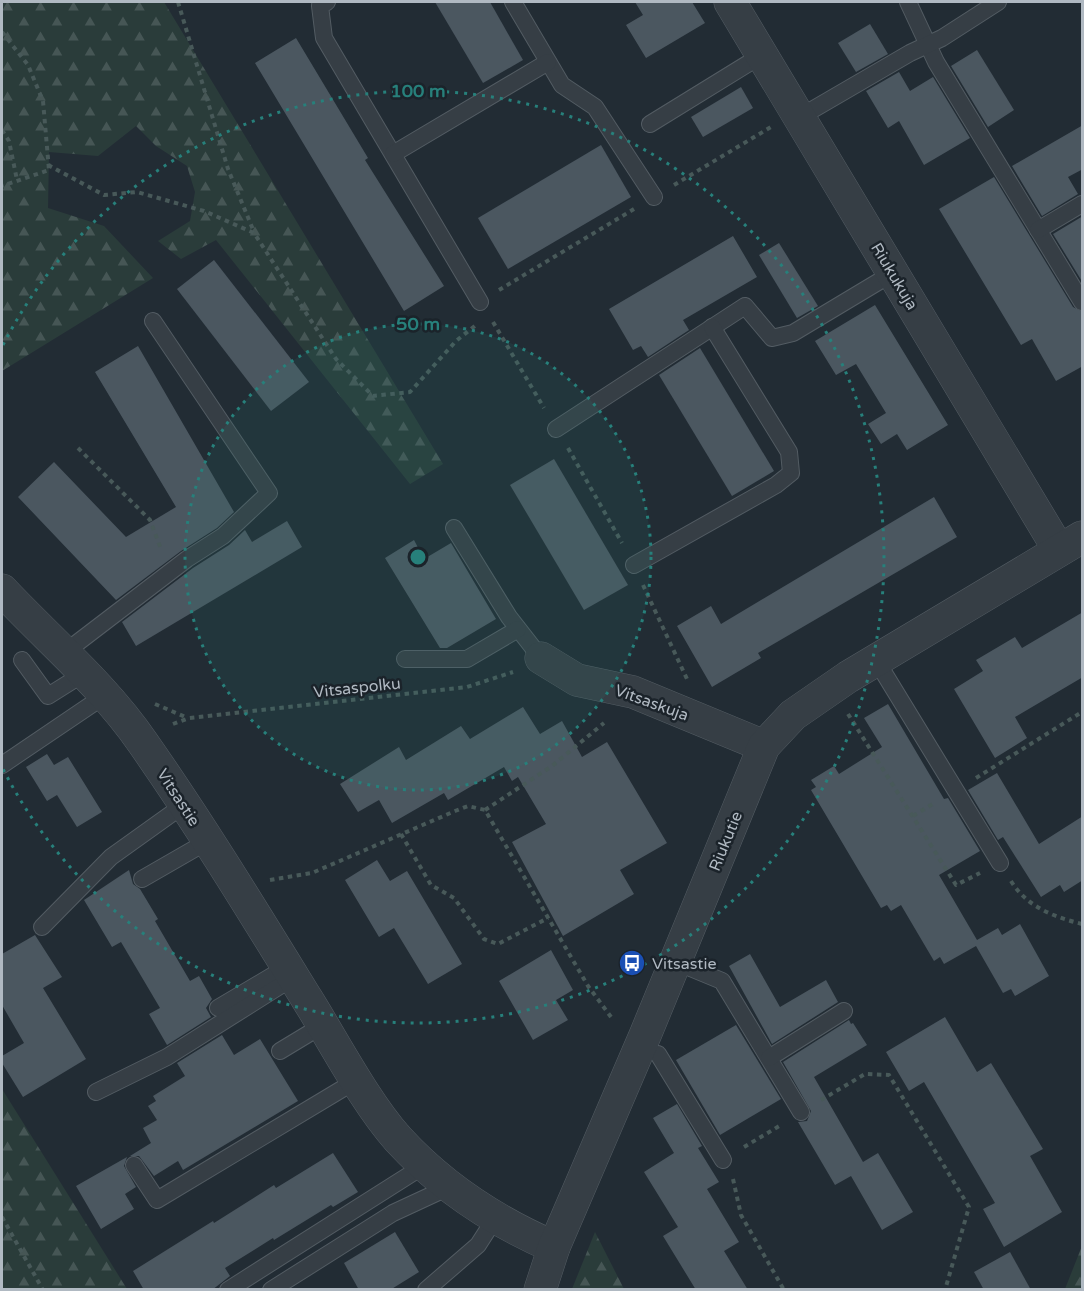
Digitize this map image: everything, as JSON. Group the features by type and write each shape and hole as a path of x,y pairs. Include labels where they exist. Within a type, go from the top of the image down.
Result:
{"street":[{"name":"Riukukuja","path":"730,2 893,273 1071,544"},
{"name":"Riukutie","path":"540,1290 554,1246 676,962 764,746 793,715 876,660 1071,544"},
{"name":"Vitsastie","path":"2,590 84,674 141,740 185,804 357,1080 397,1139 449,1187 519,1232 554,1246"},
{"name":"Vitsaskuja","path":"540,658 577,680 633,692 764,746"}],"lane":[{"path":"327,2 320,6 324,38 480,302"},
{"path":"513,2 562,85 595,107 654,197"},
{"path":"908,2 936,62 1083,302"},
{"path":"800,117 998,2"},
{"path":"651,124 762,55"},
{"path":"393,154 548,62"},
{"path":"1038,230 1083,204"},
{"path":"556,429 745,306 772,338 794,333 893,273"},
{"path":"2,765 84,674 170,572 223,536 269,493 153,321"},
{"path":"634,565 776,485 791,473 789,453 712,327"},
{"path":"454,528 518,629 540,658"},
{"path":"405,658 467,659 518,629"},
{"path":"22,660 48,696 84,674"},
{"path":"876,660 1000,863"},
{"path":"42,927 111,857 185,804"},
{"path":"142,879 208,841"},
{"path":"676,962 722,981 801,1112"},
{"path":"218,1008 290,972"},
{"path":"96,1092 167,1057 290,972"},
{"path":"769,1058 844,1011"},
{"path":"280,1052 323,1025"},
{"path":"658,1054 723,1160"},
{"path":"134,1165 157,1200 357,1080"},
{"path":"228,1290 425,1165"},
{"path":"271,1290 393,1212 449,1187"},
{"path":"426,1290 478,1245 496,1217"}],"path":[{"path":"178,2 228,169 254,233 336,359 373,396 410,392 456,341 481,322"},
{"path":"2,32 28,65 43,101 49,170 2,186"},
{"path":"2,130 9,141 17,180"},
{"path":"48,165 104,195 137,192 204,212 254,233"},
{"path":"78,448 150,520 170,572"},
{"name":"Vitsaspolku","path":"173,724 189,718 467,687 498,679 540,658"},
{"path":"155,704 189,718"},
{"path":"843,706 956,885 1000,863 1020,895 1034,907 1083,924"},
{"path":"913,816 1083,712"},
{"path":"484,810 552,766 604,723"},
{"path":"241,896 271,879 312,873 468,806 484,810 588,986 611,1017"},
{"path":"401,834 431,885 454,898 484,939 498,944 548,918"},
{"path":"784,1290 741,1215 732,1174 723,1160 865,1074 889,1075 969,1208 945,1290"},
{"path":"2,1217 42,1290"}],"green space":[{"path":"2,2 164,2 443,464 410,484 216,240 181,259 158,241 190,221 195,192 187,166 156,146 136,126 98,156 49,152 48,208 104,226 153,278 2,371"},
{"path":"2,1089 127,1289 2,1289"},
{"path":"595,1232 624,1289 572,1289"},
{"path":"1082,1246 1082,1289 1065,1289"}],"building":[{"path":"435,2 490,2 523,60 483,83"},
{"path":"635,2 692,2 705,23 646,58 626,25 643,15"},
{"path":"870,24 888,54 856,72 838,43"},
{"path":"296,38 368,158 365,160 444,286 404,311 255,63"},
{"path":"977,50 1014,110 988,127 951,66"},
{"path":"899,72 910,91 933,77 970,138 924,165 899,121 888,128 866,91"},
{"path":"741,87 753,108 703,137 691,117"},
{"path":"1083,125 1083,169 1068,177 1078,194 1042,216 1012,166"},
{"path":"601,145 631,197 508,269 478,218"},
{"path":"994,177 1073,307 1083,312 1083,366 1056,381 1032,339 1021,345 939,209"},
{"path":"1083,216 1083,283 1053,234"},
{"path":"733,236 757,277 683,320 689,330 648,357 641,346 633,350 609,309"},
{"path":"779,243 818,306 797,318 759,255"},
{"path":"214,260 309,382 271,411 177,289"},
{"path":"875,305 948,425 907,450 897,434 881,444 868,424 886,413 856,364 836,375 815,341"},
{"path":"138,346 234,512 217,528 181,551 116,600 18,497 54,462 126,537 176,507 95,372"},
{"path":"700,348 774,471 732,496 659,375"},
{"path":"554,459 628,585 584,610 510,485"},
{"path":"934,497 957,537 758,653 761,658 712,687 677,626 711,606 721,624"},
{"path":"287,521 302,547 136,646 122,622 193,568 229,545 245,530 252,542"},
{"path":"414,540 424,559 451,543 496,619 447,648 440,648 385,558"},
{"path":"1083,612 1083,677 1015,717 1027,738 995,758 954,689 983,671 976,660 1015,637 1022,648"},
{"path":"888,704 944,799 948,798 980,851 939,875 977,940 998,928 1002,935 1020,924 1049,976 1015,996 1011,989 1003,993 976,946 944,964 940,957 934,961 901,905 891,911 887,905 881,908 811,790 816,787 811,780 834,766 839,774 882,747 864,718"},
{"path":"523,707 540,734 562,721 582,757 607,742 667,843 620,870 634,894 563,936 512,842 546,824 518,777 512,781 504,767 448,800 444,793 392,823 379,800 358,812 340,784 399,747 406,760 461,726 470,739"},
{"path":"47,754 54,765 68,757 102,812 77,827 57,795 47,801 26,767"},
{"path":"997,773 1039,844 1083,816 1083,880 1064,892 1060,885 1041,897 1003,837 998,840 968,790"},
{"path":"377,860 390,881 407,871 462,964 428,984 394,928 379,937 345,880"},
{"path":"129,870 133,884 140,889 158,919 155,921 190,981 199,976 212,999 206,1008 211,1017 167,1045 149,1014 160,1008 121,942 112,947 84,900"},
{"path":"35,935 62,977 43,988 86,1059 23,1097 2,1063 2,1056 24,1043 2,1005 2,954"},
{"path":"551,950 573,990 556,1000 568,1020 533,1040 499,981"},
{"path":"750,954 780,1007 826,980 838,1002 772,1044 729,966"},
{"path":"945,1017 977,1072 991,1063 1043,1149 1030,1156 1062,1212 1004,1247 983,1209 995,1203 924,1082 909,1091 886,1052"},
{"path":"849,1020 867,1045 814,1077 863,1162 878,1153 913,1212 882,1230 851,1176 835,1185 798,1122 807,1121 811,1111 783,1062"},
{"path":"736,1025 781,1099 720,1135 676,1060"},
{"path":"222,1035 234,1055 260,1039 298,1101 183,1170 178,1161 154,1176 139,1156 130,1156 151,1143 143,1128 157,1120 148,1106 156,1101 153,1096 185,1076 177,1063"},
{"path":"677,1104 702,1146 698,1148 719,1182 707,1189 739,1242 724,1251 748,1290 696,1290 663,1236 678,1227 644,1172 674,1153 653,1118"},
{"path":"333,1153 358,1192 333,1207 331,1205 274,1240 273,1238 225,1268 230,1276 212,1290 144,1290 133,1271 274,1185 276,1188"},
{"path":"127,1157 124,1166 136,1187 125,1194 134,1209 101,1229 76,1186"},
{"path":"395,1232 419,1272 390,1290 359,1290 344,1263"},
{"path":"1010,1252 1031,1290 984,1290 974,1272"}],"place":[{"name":"Vitsastie","path":"632,963"}]}
